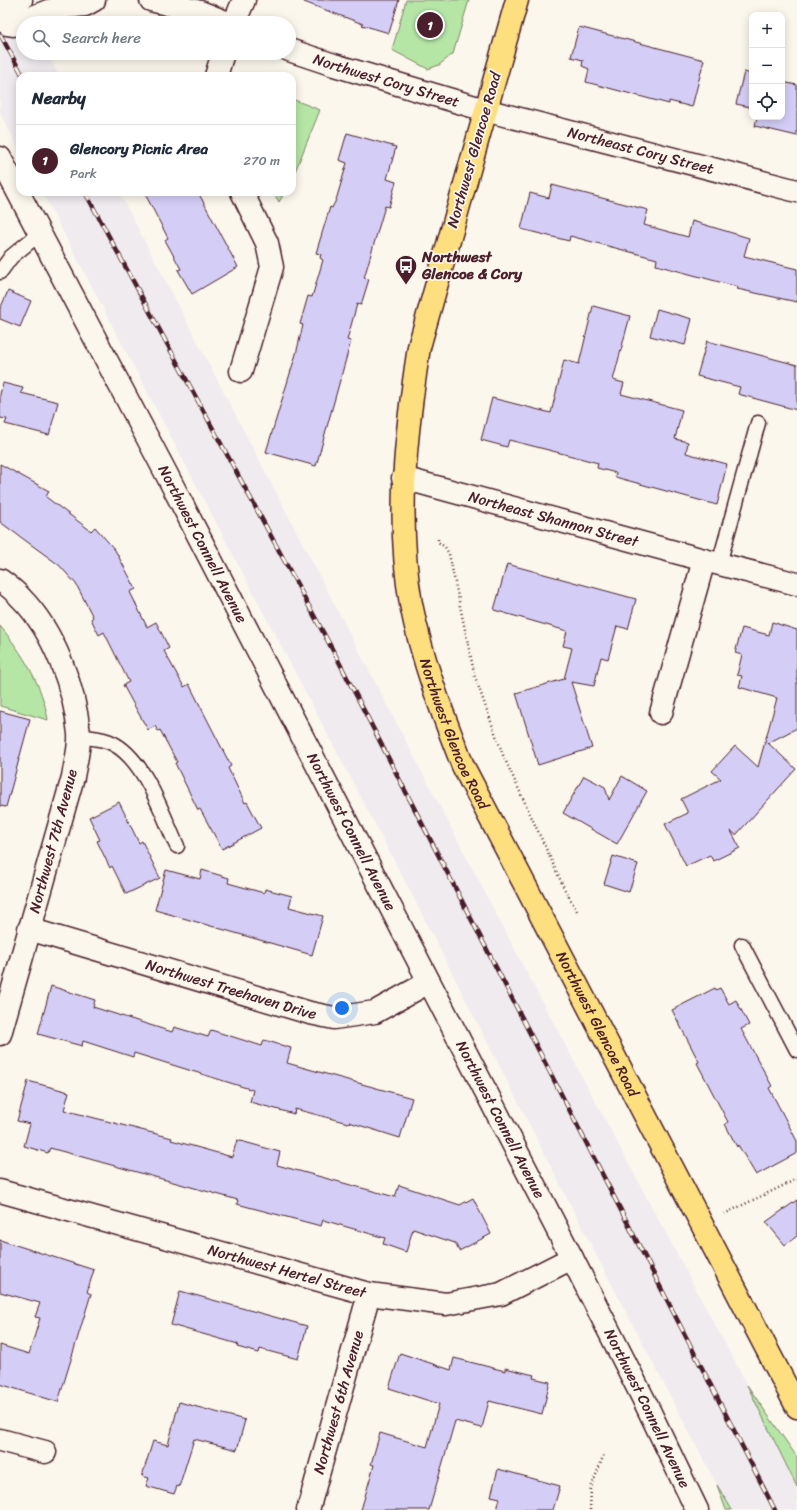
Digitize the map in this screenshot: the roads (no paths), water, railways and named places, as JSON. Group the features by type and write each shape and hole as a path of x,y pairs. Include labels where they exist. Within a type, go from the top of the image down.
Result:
{"main road":[{"name":"Northwest Glencoe Road","path":"517,0 419,347 411,398 403,478 406,562 411,604 424,660 463,766 797,1407"}],"street":[{"path":"0,14 6,6 21,0"},
{"path":"37,16 66,7 85,5 94,0"},
{"path":"151,0 200,12 210,16"},
{"path":"237,16 244,0"},
{"path":"0,23 13,25 16,24"},
{"name":"Northwest Cory Street","path":"296,52 485,110"},
{"path":"217,72 222,60"},
{"name":"Northeast Cory Street","path":"485,110 797,191"},
{"name":"Northwest Connell Avenue","path":"0,158 16,188"},
{"name":"Northwest Connell Avenue","path":"20,196 171,482 572,1258 643,1398 697,1510"},
{"path":"241,372 272,268 267,243 244,196"},
{"name":"Northeast Shannon Street","path":"403,478 797,584"},
{"path":"661,713 712,562"},
{"name":"Northwest 7th Avenue","path":"0,580 21,598 38,620 54,649 71,688 79,736 73,777 0,1034"},
{"name":"Northwest Treehaven Drive","path":"29,929 310,1013 334,1018 375,1012 429,982"},
{"name":"Northwest Hertel Street","path":"0,1191 369,1294 446,1304 502,1294 572,1258"},
{"name":"Northwest 6th Avenue","path":"308,1510 369,1294"},
{"path":"0,1440 45,1452"}],"lane":[{"path":"0,272 11,257 40,234"},
{"path":"712,562 758,423"},
{"path":"79,736 112,742 133,758 148,784 176,846"},
{"path":"742,945 797,1050"}],"railway":[{"path":"0,34 21,72"},
{"path":"87,196 337,658 775,1510"}],"place":[{"name":"Glencory Picnic Area","path":"430,25"},
{"name":"Northwest Glencoe & Cory","path":"406,286"}]}
